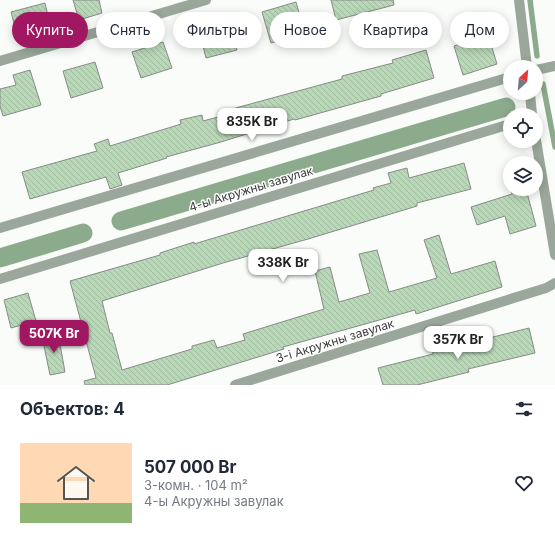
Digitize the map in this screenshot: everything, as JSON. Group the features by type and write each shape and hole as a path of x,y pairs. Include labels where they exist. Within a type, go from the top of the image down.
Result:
{"street":[{"path":"0,61 206,0"},
{"path":"519,0 526,60"},
{"path":"543,69 555,66"},
{"path":"0,228 503,79"},
{"name":"4-ы Акружны завулак","path":"0,279 503,126"},
{"path":"537,148 555,254"},
{"name":"3-і Акружны завулак","path":"236,385 538,291 555,283"}],"building":[{"path":"73,0 99,0 102,12 96,12 96,15 88,17 88,12 77,12"},
{"path":"331,0 393,0 394,5 367,12 349,12 349,17 341,19 341,12 334,12"},
{"path":"296,2 299,12 270,12 270,40 262,12"},
{"path":"45,3 47,12 12,12 12,16 11,12"},
{"path":"144,48 165,48 172,68 141,78 132,52"},
{"path":"204,48 236,48 237,50 206,58"},
{"path":"455,48 492,48 497,64 463,75"},
{"path":"426,50 434,78 381,94 381,96 295,120 294,119 221,142 166,157 167,158 118,173 122,185 110,189 106,177 30,199 22,172 97,151 94,144 108,139 110,146 181,124 180,120 202,115 203,121 233,113 232,109 342,79 342,76 393,63 392,60"},
{"path":"95,62 103,88 71,98 63,71"},
{"path":"30,70 41,105 3,116 0,106 0,89 16,85 13,75"},
{"path":"464,163 471,189 417,203 417,206 223,263 102,301 110,333 112,333 122,370 192,349 192,346 214,340 217,348 245,340 243,334 324,309 315,271 330,267 339,302 370,293 359,254 377,250 389,292 437,278 424,240 439,235 451,274 495,261 502,287 416,314 415,310 283,347 284,349 167,385 85,385 84,381 96,378 70,281 160,255 160,253 194,242 194,244 374,190 373,188 391,183 388,173 407,168 409,178"},
{"path":"506,196 528,196 536,226 510,234 505,216 477,225 471,207"},
{"path":"28,293 36,321 11,328 4,300"},
{"path":"529,328 535,353 468,369 469,372 417,385 383,385 378,368 433,354 433,352"},
{"path":"58,333 65,372 50,375 42,336"}],"waterway":[{"path":"530,0 537,56"},
{"path":"543,84 555,147"},
{"path":"121,221 506,107"},
{"path":"0,258 83,233"}]}
